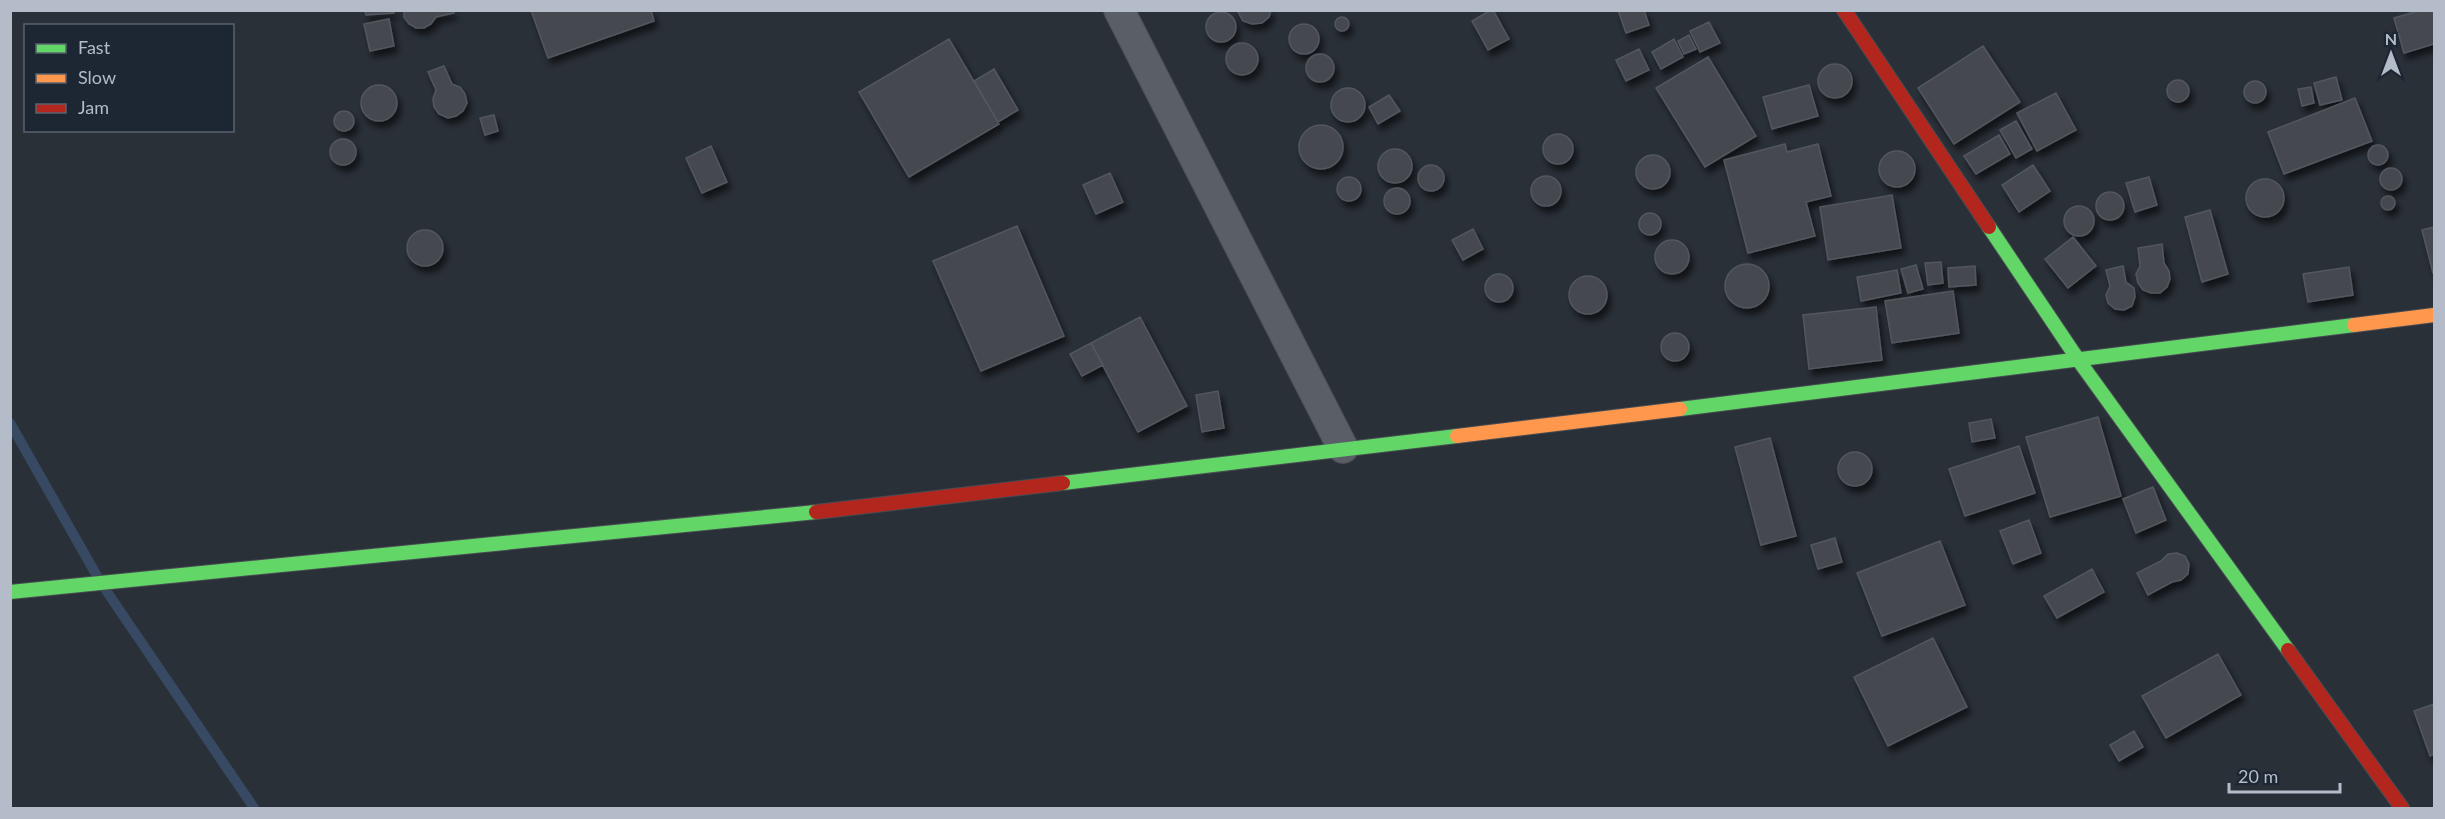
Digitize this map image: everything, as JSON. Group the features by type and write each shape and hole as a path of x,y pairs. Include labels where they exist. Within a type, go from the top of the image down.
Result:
{"street":[{"path":"1119,10 1343,448"},
{"path":"1844,10 2079,361 2402,808"},
{"path":"10,592 827,511 2079,361 2434,315"}],"building":[{"path":"365,10 394,10 394,13 366,15"},
{"path":"404,10 453,10 454,13 436,17 424,28 416,28 404,17"},
{"path":"531,10 651,10 654,21 548,58"},
{"path":"1237,10 1271,10 1269,17 1262,23 1252,24 1243,21"},
{"path":"1491,10 1509,39 1488,50 1472,21"},
{"path":"1618,10 1644,10 1649,25 1626,33"},
{"path":"2421,10 2434,10 2434,44 2404,53 2394,18"},
{"path":"1221,12 1227,13 1235,21 1235,33 1227,41 1221,42 1215,41 1207,33 1206,27 1207,21 1215,13"},
{"path":"1339,17 1345,17 1349,24 1345,31 1339,31 1335,27 1335,21"},
{"path":"389,19 394,46 370,51 364,24"},
{"path":"1709,22 1720,43 1700,52 1690,31"},
{"path":"1304,24 1315,28 1319,39 1315,50 1304,54 1293,50 1289,39 1293,28"},
{"path":"1689,35 1696,49 1684,54 1678,41"},
{"path":"949,39 999,124 909,177 859,92"},
{"path":"1674,39 1683,57 1661,69 1652,52"},
{"path":"1242,43 1253,48 1258,59 1253,70 1242,75 1231,70 1226,59 1231,48"},
{"path":"1983,46 2020,102 1954,144 1918,88"},
{"path":"1639,49 1649,70 1626,81 1616,60"},
{"path":"1320,54 1330,58 1334,68 1330,78 1320,82 1310,78 1306,68 1310,58"},
{"path":"1708,57 1756,136 1705,167 1656,88"},
{"path":"1835,64 1847,69 1852,81 1847,93 1835,98 1823,93 1818,81 1823,69"},
{"path":"444,66 452,84 460,87 465,94 467,103 463,111 448,118 439,114 434,107 433,99 436,90 428,72"},
{"path":"994,69 1018,110 998,122 974,81"},
{"path":"2336,77 2342,100 2320,105 2314,83"},
{"path":"2178,80 2186,83 2189,91 2186,99 2178,102 2170,99 2167,91 2170,83"},
{"path":"2255,81 2263,84 2266,92 2263,100 2255,103 2247,100 2244,92 2247,84"},
{"path":"379,85 392,90 397,103 392,116 379,121 366,116 361,103 366,90"},
{"path":"1809,85 1818,116 1772,129 1763,97"},
{"path":"2311,87 2314,103 2302,106 2298,89"},
{"path":"1348,88 1360,93 1365,105 1360,117 1348,122 1336,117 1331,105 1336,93"},
{"path":"2056,93 2076,130 2037,151 2017,113"},
{"path":"1389,95 1400,111 1378,124 1369,107"},
{"path":"2355,98 2372,141 2284,174 2268,132"},
{"path":"344,111 351,114 354,121 351,128 344,131 337,128 334,121 337,114"},
{"path":"494,115 498,131 485,135 480,118"},
{"path":"2016,121 2032,149 2016,158 2000,130"},
{"path":"1321,125 1337,131 1343,147 1337,163 1321,169 1305,163 1299,147 1305,131"},
{"path":"1558,134 1569,138 1573,149 1569,160 1558,164 1547,160 1543,149 1547,138"},
{"path":"1999,135 2010,154 1976,174 1964,156"},
{"path":"343,139 352,143 356,152 352,161 343,165 334,161 330,152 334,143"},
{"path":"1785,144 1787,152 1818,144 1831,196 1806,202 1815,236 1748,253 1724,160"},
{"path":"2378,145 2385,148 2388,155 2385,162 2378,165 2371,162 2368,155 2371,148"},
{"path":"711,146 727,182 702,193 686,158"},
{"path":"1395,149 1407,154 1412,166 1407,178 1395,183 1383,178 1378,166 1383,154"},
{"path":"1897,151 1910,156 1915,169 1910,182 1897,187 1884,182 1879,169 1884,156"},
{"path":"1653,155 1665,160 1670,172 1665,184 1653,189 1641,184 1636,172 1641,160"},
{"path":"1431,165 1440,169 1444,178 1440,187 1431,191 1422,187 1418,178 1422,169"},
{"path":"2033,165 2050,191 2019,212 2002,185"},
{"path":"2391,168 2401,175 2402,179 2395,189 2391,190 2381,183 2380,179 2387,169"},
{"path":"1110,173 1123,202 1096,214 1083,185"},
{"path":"1546,176 1552,177 1560,185 1560,197 1552,205 1546,206 1540,205 1532,197 1531,191 1532,185 1540,177"},
{"path":"1349,177 1357,181 1361,189 1357,197 1349,201 1341,197 1337,189 1341,181"},
{"path":"2149,177 2157,205 2135,212 2126,183"},
{"path":"2265,179 2272,180 2278,185 2283,191 2283,205 2278,211 2272,216 2265,217 2258,216 2252,211 2247,205 2246,198 2247,191 2252,185 2258,180"},
{"path":"1397,188 1406,192 1410,201 1406,210 1397,214 1388,210 1384,201 1388,192"},
{"path":"2110,192 2120,196 2124,206 2120,216 2110,220 2100,216 2096,206 2100,196"},
{"path":"1892,195 1901,248 1828,260 1820,207"},
{"path":"2388,196 2393,198 2395,203 2393,208 2388,210 2383,208 2381,203 2383,198"},
{"path":"2079,206 2085,207 2093,215 2093,227 2085,235 2079,236 2073,235 2065,227 2064,221 2065,215 2073,207"},
{"path":"2210,210 2228,274 2202,282 2185,217"},
{"path":"1650,213 1658,216 1661,224 1658,232 1650,235 1642,232 1639,224 1642,216"},
{"path":"1017,226 1064,336 981,371 933,261"},
{"path":"2434,227 2434,273 2433,273 2422,230"},
{"path":"1473,229 1483,249 1463,260 1452,240"},
{"path":"425,230 438,235 443,248 438,261 425,266 412,261 407,248 412,235"},
{"path":"2073,237 2096,266 2068,288 2045,259"},
{"path":"1672,240 1684,245 1689,257 1684,269 1672,274 1660,269 1655,257 1660,245"},
{"path":"2162,244 2164,263 2169,271 2170,279 2167,287 2160,293 2151,293 2143,290 2138,283 2136,274 2140,266 2138,248"},
{"path":"1941,262 1943,283 1928,285 1925,263"},
{"path":"1747,264 1762,271 1769,286 1762,301 1747,308 1732,301 1725,286 1732,271"},
{"path":"1916,265 1923,289 1908,293 1901,269"},
{"path":"1975,266 1976,285 1949,287 1948,268"},
{"path":"2123,266 2126,282 2134,288 2135,297 2132,306 2124,310 2115,309 2108,303 2106,295 2110,286 2106,270"},
{"path":"2349,267 2353,295 2308,302 2303,274"},
{"path":"1897,270 1901,293 1861,301 1857,277"},
{"path":"1499,274 1509,278 1513,288 1509,298 1499,302 1489,298 1485,288 1489,278"},
{"path":"1588,276 1601,282 1607,295 1601,308 1588,314 1575,308 1569,295 1575,282"},
{"path":"1953,291 1959,333 1892,343 1885,301"},
{"path":"1876,307 1882,360 1809,369 1803,315"},
{"path":"1140,317 1187,406 1138,432 1091,343"},
{"path":"1675,333 1685,337 1689,347 1685,357 1675,361 1665,357 1661,347 1665,337"},
{"path":"1091,343 1103,365 1082,376 1070,354"},
{"path":"1218,391 1224,428 1202,432 1196,395"},
{"path":"2098,417 2121,496 2050,517 2026,437"},
{"path":"1991,419 1995,438 1972,442 1969,423"},
{"path":"1770,438 1796,536 1761,545 1735,447"},
{"path":"2019,446 2035,493 1965,516 1949,469"},
{"path":"1855,452 1867,457 1872,469 1867,481 1855,486 1843,481 1838,469 1843,457"},
{"path":"2153,487 2166,520 2136,533 2123,499"},
{"path":"2029,520 2041,553 2013,564 2000,531"},
{"path":"1835,538 1842,562 1818,569 1811,545"},
{"path":"1940,541 1965,605 1882,636 1857,573"},
{"path":"2177,553 2185,556 2189,564 2188,574 2181,580 2172,582 2148,595 2137,573 2161,561 2168,554"},
{"path":"2092,569 2104,592 2057,618 2044,596"},
{"path":"1933,638 1967,707 1888,746 1854,677"},
{"path":"2218,654 2241,695 2166,738 2142,696"},
{"path":"2434,704 2434,754 2430,756 2414,711"},
{"path":"2134,731 2143,747 2119,761 2110,745"}],"waterway":[{"path":"10,423 101,583 254,808"}],"traffic: fast":[{"path":"1989,227 2079,361 2288,650"},
{"path":"1680,409 2354,325"},
{"path":"1063,483 1457,436"},
{"path":"10,592 816,512"}],"traffic: slow":[{"path":"2354,325 2434,315"},
{"path":"1457,436 1680,409"}],"traffic: jam":[{"path":"1844,10 1989,227"},
{"path":"816,512 1063,483"},
{"path":"2288,650 2402,808"}]}
